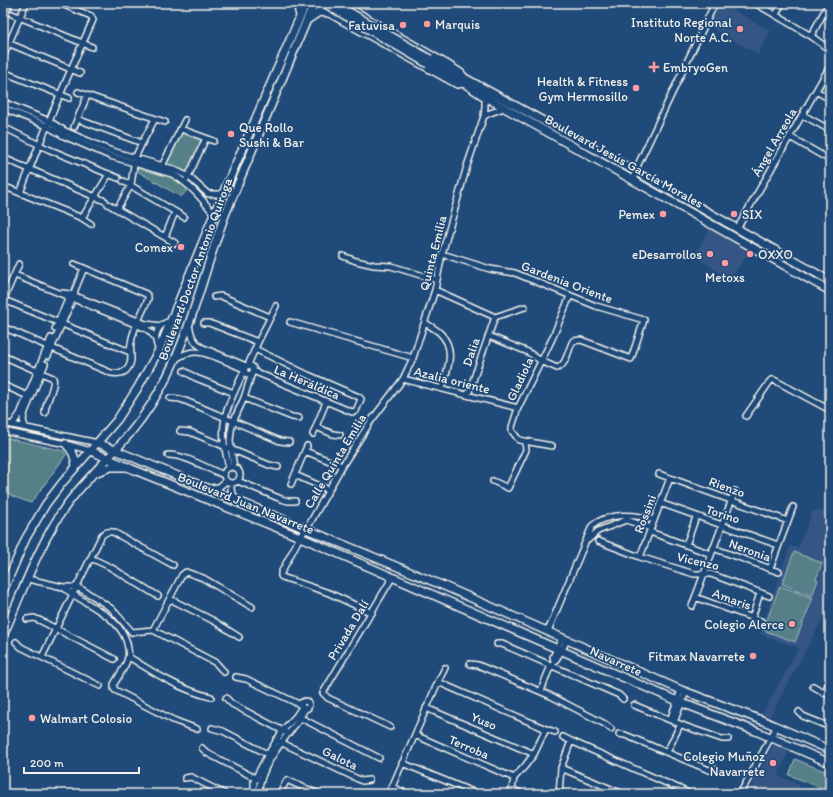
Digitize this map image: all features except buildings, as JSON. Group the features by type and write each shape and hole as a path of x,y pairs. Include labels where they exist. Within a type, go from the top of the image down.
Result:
{"main road":[{"path":"298,3 300,16"},
{"name":"Boulevard Doctor Antonio Quiroga","path":"3,591 26,538 46,504 117,420 137,390 159,350 222,194 306,3"},
{"name":"Boulevard Jesús García Morales","path":"324,3 465,81 635,171 830,281"},
{"name":"Boulevard Jesús García Morales","path":"334,3 429,61"},
{"name":"Boulevard Doctor Antonio Quiroga","path":"3,636 48,535 58,517 68,502 116,450 140,420 160,389 175,360 189,325 214,244 307,20 312,4"},
{"path":"307,20 319,12 328,13"},
{"name":"Boulevard Jesús García Morales","path":"465,81 485,97 504,108 830,291"},
{"path":"238,184 244,162 239,157"},
{"path":"760,252 765,244"},
{"path":"127,437 126,446 128,450 138,459"},
{"name":"Boulevard Juan Navarrete","path":"98,443 398,566"},
{"path":"66,444 72,450 76,467"},
{"name":"Boulevard Juan Navarrete","path":"91,451 300,537 392,578"},
{"path":"93,474 111,467 126,466 124,460 130,456"},
{"name":"Navarrete","path":"398,566 683,691 777,726 830,750"},
{"name":"Navarrete","path":"392,578 560,649 679,702 830,763"}],"street":[{"path":"3,18 10,3"},
{"path":"3,57 6,42 20,18 26,3"},
{"path":"20,193 39,143 93,18 59,3"},
{"path":"638,183 634,177 635,171 715,3"},
{"path":"755,3 811,36 830,50"},
{"path":"776,15 782,3"},
{"path":"811,36 828,3"},
{"path":"312,4 336,18 457,85 465,81 461,72 344,4 336,8 334,14 336,18"},
{"path":"12,14 92,47"},
{"path":"6,42 80,73"},
{"name":"Ángel Arreola","path":"737,229 830,66"},
{"path":"3,72 69,98"},
{"path":"816,91 830,99"},
{"path":"78,92 164,122"},
{"path":"74,128 87,96"},
{"name":"Quinta Emilia","path":"382,406 403,379 413,358 425,322 435,290 442,254 467,166 484,116 486,107 485,97"},
{"path":"3,102 80,138 135,161 161,168 173,169 208,194 222,194"},
{"path":"3,108 48,123"},
{"path":"484,116 504,108"},
{"path":"803,114 830,130"},
{"path":"77,119 142,143"},
{"path":"117,210 131,185 135,161 142,143 155,119"},
{"path":"161,168 186,120"},
{"path":"3,127 109,174 131,185 184,217"},
{"path":"181,129 214,141"},
{"path":"790,137 830,160"},
{"path":"187,180 206,138"},
{"path":"3,158 95,196 175,243"},
{"path":"82,218 109,174"},
{"path":"187,180 214,214"},
{"path":"3,186 82,218 91,224"},
{"path":"165,237 175,212"},
{"name":"Gardenia Oriente","path":"442,254 490,269 515,273 596,306 644,320 631,359 581,340 576,340 573,341 561,367 557,368 541,361"},
{"path":"344,256 374,265 391,266 437,280"},
{"path":"19,264 4,301 130,352"},
{"path":"3,327 117,374 125,372 132,360 130,352 131,343 137,323 148,299 147,295 74,264"},
{"path":"12,425 22,415 39,371 84,268"},
{"path":"15,275 61,293 72,295 137,323 150,326 160,326"},
{"path":"435,290 495,317 525,307"},
{"path":"214,297 220,296 270,317"},
{"name":"Gladiola","path":"525,441 519,440 512,431 512,427 518,408 557,328 570,296"},
{"path":"238,480 240,473 231,468 225,446 225,419 234,393 276,306"},
{"name":"Dalia","path":"468,395 495,317"},
{"path":"159,350 155,337 157,331 160,326 172,320"},
{"path":"290,322 413,358"},
{"path":"425,322 440,332 450,350 450,358 442,388"},
{"path":"55,329 60,323"},
{"path":"137,323 155,337"},
{"path":"204,323 209,323 258,342"},
{"path":"189,325 193,338 198,346 246,368"},
{"path":"488,336 528,352 541,361"},
{"path":"48,356 51,338"},
{"path":"196,352 198,346"},
{"name":"La Heráldica","path":"246,368 247,374 253,372 352,412 356,411 361,399 359,396 308,375 255,348"},
{"path":"175,360 185,354 196,352 207,354 246,368"},
{"path":"3,356 51,376 54,380 47,401 45,413"},
{"path":"39,371 45,364"},
{"path":"184,371 196,378 234,393"},
{"path":"231,468 230,435 233,422 244,398 253,372"},
{"name":"Azalia oriente","path":"403,379 518,408"},
{"path":"746,416 771,380 774,380 830,410"},
{"path":"3,386 29,396"},
{"path":"170,398 180,399 280,441 289,442"},
{"path":"244,398 292,417 299,418"},
{"path":"313,434 326,402"},
{"name":"Calle Quinta Emilia","path":"372,613 329,593 281,576 300,537 307,528 342,466 382,406"},
{"path":"22,415 25,427"},
{"path":"3,423 98,443"},
{"path":"316,427 328,433 340,435"},
{"path":"3,431 66,444 91,451"},
{"path":"180,431 190,432 269,465 278,467"},
{"path":"493,481 508,488 526,450 525,441 552,446"},
{"path":"291,484 306,448 342,466"},
{"path":"168,455 185,458 227,480 238,480 281,499 295,501"},
{"path":"231,468 225,471 232,492 238,500"},
{"name":"Rienzo","path":"659,474 788,521"},
{"path":"295,475 329,490"},
{"name":"Rossini","path":"640,557 670,478"},
{"path":"209,488 219,487 227,480"},
{"path":"692,606 735,491"},
{"name":"Torino","path":"660,503 778,545"},
{"path":"770,569 793,508"},
{"path":"587,540 598,531 625,518 635,515 654,520"},
{"path":"686,544 696,517"},
{"path":"548,631 590,530 595,523 599,521 625,518"},
{"name":"Neronia","path":"625,518 650,530 711,554"},
{"path":"42,657 102,535 108,531 113,532 174,565"},
{"name":"Vicenzo","path":"598,541 640,557 694,574 711,574 769,596"},
{"name":"Neronia","path":"713,548 779,572"},
{"path":"91,558 110,567 158,596"},
{"path":"153,630 184,572 188,572 203,578 252,607"},
{"name":"Privada Dalí","path":"390,727 328,698 322,693 392,578"},
{"path":"28,579 63,587 77,587 112,609 132,632"},
{"path":"63,587 72,595 98,610 116,625 126,636 128,657 114,684 114,688 122,694 173,720 197,729"},
{"path":"752,618 760,593"},
{"name":"Amaris","path":"696,597 761,621"},
{"path":"170,598 214,621 240,637"},
{"path":"27,619 34,618 56,628 114,659"},
{"path":"126,636 132,632 153,630 216,663 224,672"},
{"path":"541,691 553,663 553,657 560,649 565,639"},
{"path":"16,642 22,647 100,686"},
{"path":"497,644 502,644 553,663 618,695 623,699"},
{"path":"128,657 169,681 194,692 211,697"},
{"path":"470,664 478,665 541,691 605,724 611,729"},
{"path":"388,794 445,668"},
{"path":"236,677 246,679 303,707 298,717 285,732 270,755 254,784 254,794"},
{"path":"824,693 830,681"},
{"path":"438,682 555,732"},
{"path":"813,686 830,696"},
{"path":"672,721 683,691"},
{"path":"226,698 232,704 285,732"},
{"path":"634,704 680,725 722,739 728,739"},
{"name":"Yuso","path":"426,708 534,754"},
{"path":"799,712 803,716 830,727"},
{"path":"298,717 379,758"},
{"path":"667,752 680,725"},
{"path":"740,794 777,726"},
{"path":"212,728 223,731 270,755"},
{"path":"508,794 513,789 514,778 534,754 546,729"},
{"path":"619,734 626,735 710,770 716,770"},
{"name":"Terroba","path":"415,735 514,778"},
{"path":"563,737 679,791 690,794"},
{"name":"Galota","path":"279,741 362,781 369,780"},
{"path":"558,794 561,768 571,741"},
{"path":"202,748 207,753 258,779"},
{"path":"402,763 478,794"},
{"path":"561,768 623,794"},
{"path":"185,778 191,777 225,794"},
{"path":"258,779 259,794"},
{"path":"279,794 287,780 318,794"},
{"path":"392,787 408,794"},
{"path":"513,789 522,794"}],"shaded area":[{"name":"Instituto Regional Norte A.C.","path":"720,3 771,31 758,54 708,26"},
{"path":"710,229 750,250 730,280 694,255"},
{"name":"Colegio Alerce","path":"813,510 830,512 830,605 769,718 762,715 799,648 760,634 790,546 798,548"},
{"name":"Colegio Muñoz Navarrete","path":"774,744 789,750 778,776 800,785 796,794 748,794"}],"green space":[{"path":"830,73 830,95 820,90"},
{"path":"182,132 203,139 188,174 165,164"},
{"path":"139,168 173,178 188,189 181,197 137,171"},
{"path":"7,438 64,451 66,455 31,503 12,496 3,489 3,441"},
{"path":"794,552 822,563 812,596 782,584"},
{"path":"780,586 813,598 795,642 763,630"},
{"path":"795,759 829,773 823,789 789,775"}],"place":[{"name":"Marquis","path":"427,24"},
{"name":"Fatuvisa","path":"403,25"},
{"name":"Instituto Regional Norte A.C.","path":"740,29"},
{"name":"EmbryoGen","path":"654,67"},
{"name":"Health & Fitness Gym Hermosillo","path":"636,88"},
{"name":"Que Rollo Sushi & Bar","path":"231,134"},
{"name":"Pemex","path":"663,214"},
{"name":"SIX","path":"734,214"},
{"name":"Comex","path":"181,247"},
{"name":"eDesarrollos","path":"710,254"},
{"name":"OXXO","path":"750,254"},
{"name":"Metoxs","path":"725,263"},
{"name":"Colegio Alerce","path":"792,624"},
{"name":"Fitmax Navarrete","path":"753,656"},
{"name":"Walmart Colosio","path":"32,718"},
{"name":"Colegio Muñoz Navarrete","path":"773,763"}]}
